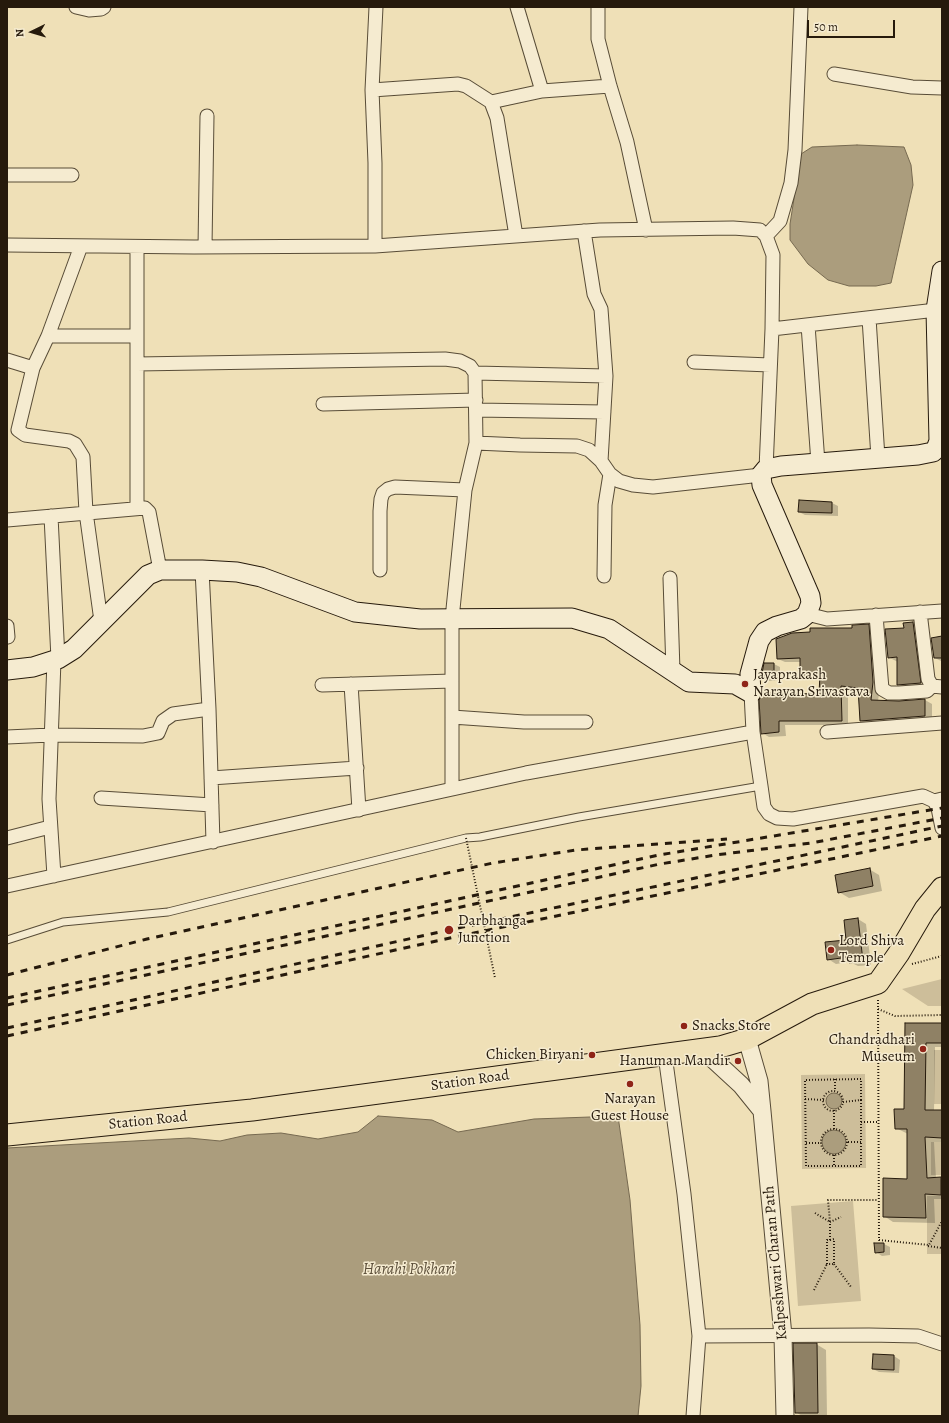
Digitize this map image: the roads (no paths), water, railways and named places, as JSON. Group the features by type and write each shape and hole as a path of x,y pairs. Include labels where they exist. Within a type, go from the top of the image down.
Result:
{"main road":[{"path":"7,670 33,667 56,659 74,649 148,574 160,570 202,570 237,572 261,576 355,612 420,619 572,618 609,629 690,682 701,684 745,684 759,641 765,632 777,626 801,619 807,614 811,603 810,596 762,485 763,472 818,463 937,452 940,441 936,310 942,271"},
{"name":"Station Road","path":"7,1135 252,1110 702,1050 747,1040 812,1004 878,983 900,953 925,909 942,888"}],"street":[{"path":"76,7 90,10 101,9 104,7"},
{"path":"375,246 375,163 372,90 376,7"},
{"path":"517,7 542,91"},
{"path":"598,7 598,39 627,142 646,230"},
{"path":"766,236 780,220 791,182 795,150 801,7"},
{"path":"834,74 912,87 942,88"},
{"path":"372,90 458,84 466,86 491,102 497,118 516,236"},
{"path":"491,102 542,91 610,86"},
{"path":"205,247 207,116"},
{"path":"7,175 72,175"},
{"path":"7,245 138,247 375,246 600,230 751,228 760,230 766,236 773,255 772,329 763,472 653,487 633,485 619,481 610,474 601,461 589,450 577,446 476,443"},
{"path":"584,232 594,294 601,309 606,376 601,461"},
{"path":"81,246 48,336 33,368 18,430 25,435 69,441 80,450 83,457 86,512 101,620"},
{"path":"137,508 138,247"},
{"path":"772,329 936,310"},
{"path":"869,318 878,458"},
{"path":"808,325 818,463"},
{"path":"48,336 137,336"},
{"path":"137,364 446,359 460,361 470,366 475,373 476,443 466,490 452,618 452,789"},
{"path":"7,360 33,368"},
{"path":"694,362 770,365"},
{"path":"475,373 606,376"},
{"path":"323,404 476,405 604,412"},
{"path":"604,576 605,504 610,474"},
{"path":"380,570 380,511 383,493 388,489 395,488 466,490"},
{"path":"7,520 146,508 149,512 160,570"},
{"path":"51,516 56,659 51,735 50,828 54,876"},
{"path":"202,570 209,709 213,842"},
{"path":"670,578 673,671"},
{"path":"807,614 827,618 942,611"},
{"path":"876,615 882,689 889,693 899,693 927,691 937,686 928,679 920,612"},
{"path":"322,685 452,681"},
{"path":"351,684 359,810"},
{"path":"745,684 764,807 769,814 777,818 793,819 924,796 938,800 942,828"},
{"path":"7,737 51,735 143,736 158,733 168,716 209,709"},
{"path":"452,717 524,722 586,722"},
{"path":"827,732 942,723"},
{"path":"7,886 534,772 753,732"},
{"path":"211,778 279,772 357,768"},
{"path":"101,798 212,805"},
{"path":"7,838 50,828"},
{"name":"Kalpeshwari Charan Path","path":"747,1040 759,1081 783,1336 785,1416"},
{"path":"702,1050 740,1085 762,1111"},
{"path":"664,1055 684,1194 699,1336 693,1416"},
{"path":"699,1336 869,1334 918,1336 942,1344"}],"lane":[{"path":"7,940 63,922 168,912 466,838 480,837 579,817 761,786"}],"water":[{"path":"857,145 904,147 911,165 913,185 891,283 876,286 849,286 828,280 808,264 790,240 790,224 801,154 812,147"},
{"path":"834,1093 841,1098 842,1101 837,1108 834,1109 827,1104 826,1101 831,1094"},
{"name":"Harahi Pokhari","path":"378,1116 432,1120 458,1132 534,1119 618,1116 630,1200 640,1325 641,1386 638,1416 7,1416 7,1148 189,1138 220,1141 247,1135 281,1133 318,1139 358,1132"},
{"path":"834,1130 842,1134 846,1142 842,1150 834,1154 826,1150 822,1142 826,1134"}],"railway":[{"path":"7,998 659,855 942,808"},
{"path":"7,1005 660,864 716,855 811,843 942,818"},
{"path":"7,1028 449,930 942,826"},
{"path":"7,1036 450,938 942,836"},
{"path":"7,975 147,939 493,863 576,850 727,839"}],"place":[{"name":"Jayaprakash Narayan Srivastava","path":"745,684"},
{"name":"Darbhanga Junction","path":"449,930"},
{"name":"Lord Shiva Temple","path":"831,950"},
{"name":"Snacks Store","path":"684,1026"},
{"name":"Chandradhari Museum","path":"923,1049"},
{"name":"Chicken Biryani","path":"592,1055"},
{"name":"Hanuman Mandir","path":"738,1061"},
{"name":"Narayan Guest House","path":"630,1084"}]}
